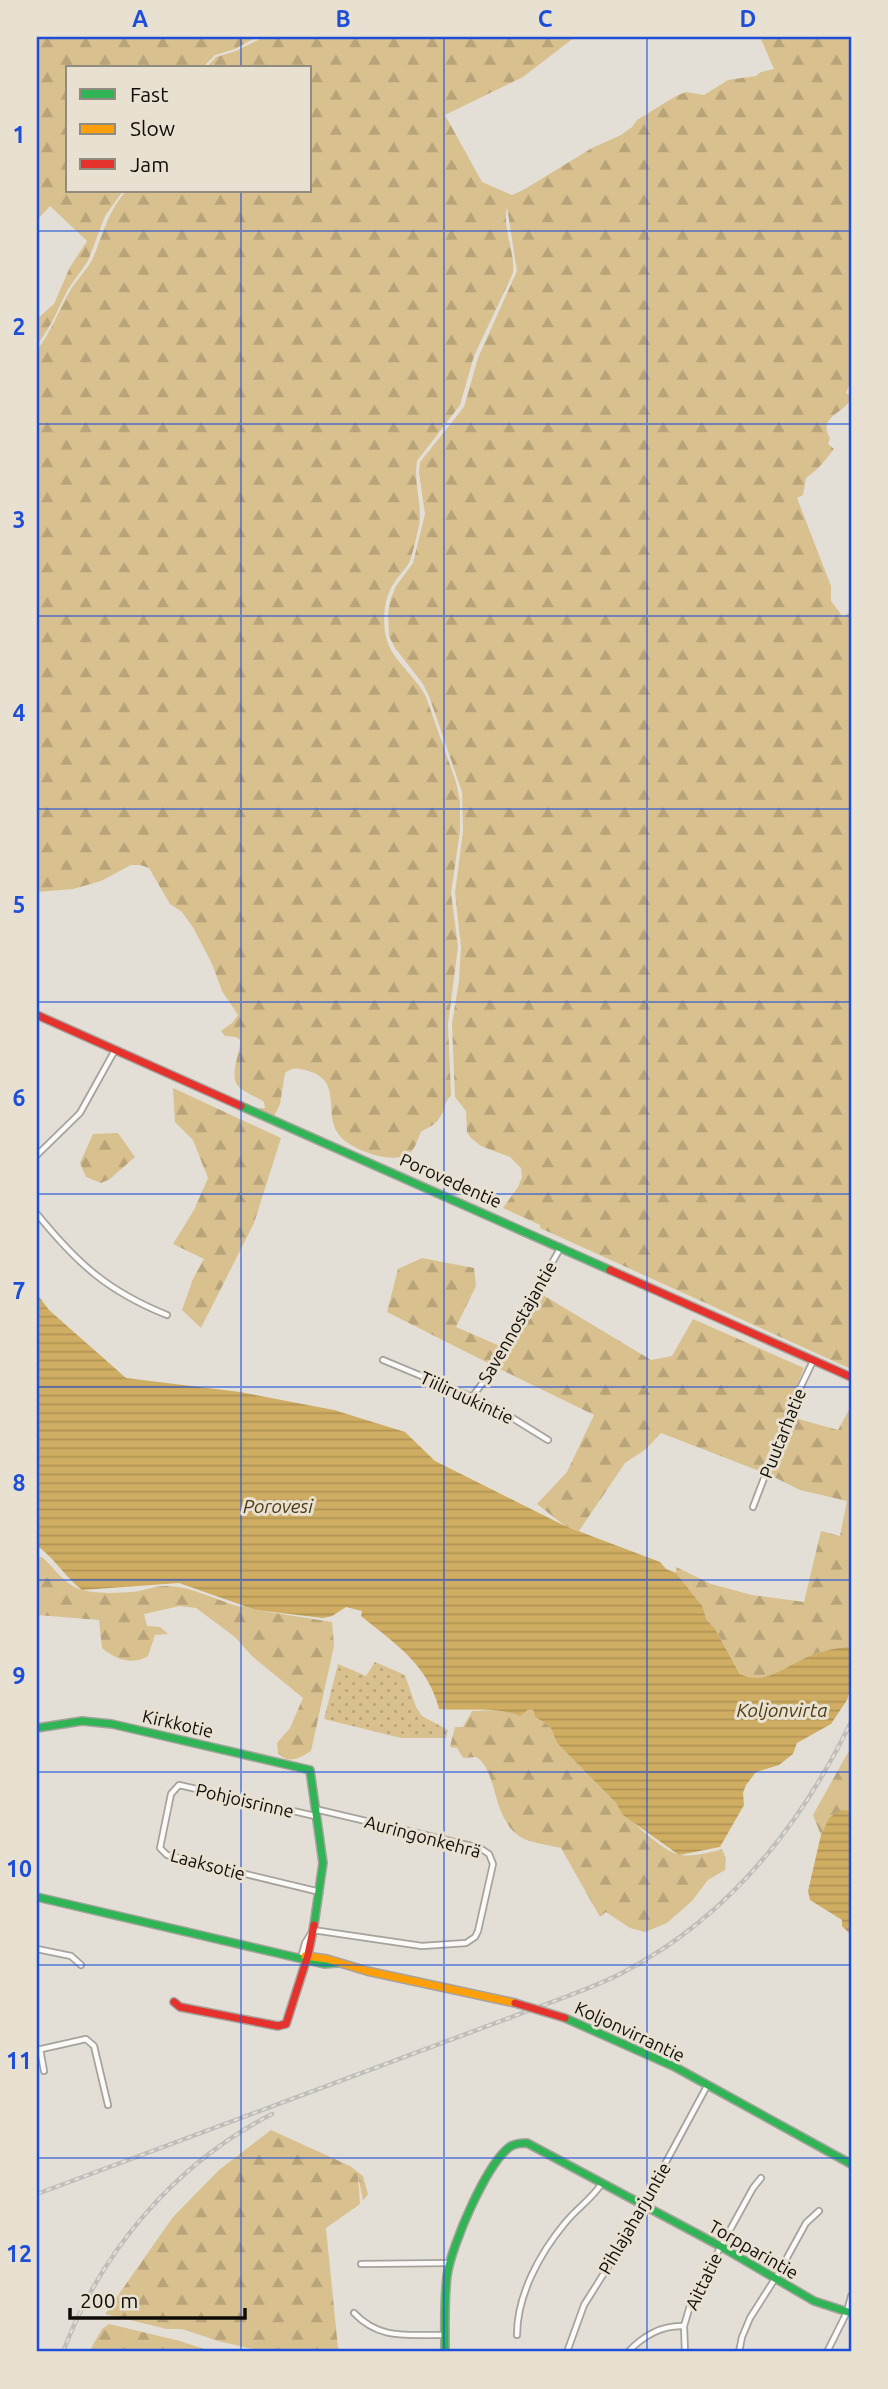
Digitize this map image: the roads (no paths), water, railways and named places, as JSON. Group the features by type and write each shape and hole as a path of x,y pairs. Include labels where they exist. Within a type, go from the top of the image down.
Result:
{"street":[{"name":"Porovedentie","path":"37,1015 851,1377"},
{"path":"37,1155 80,1113 115,1049"},
{"path":"37,1214 83,1266 114,1288 167,1314"},
{"name":"Savennostajantie","path":"472,1397 487,1377 561,1247"},
{"name":"Tiiliruukintie","path":"383,1360 506,1413 548,1440"},
{"name":"Puutarhatie","path":"753,1507 792,1405 813,1360"},
{"name":"Kirkkotie","path":"37,1728 82,1721 112,1724 310,1770 315,1813"},
{"name":"Pohjoisrinne","path":"176,1787 183,1785 315,1813"},
{"name":"Laaksotie","path":"176,1787 171,1794 160,1844 164,1854 320,1892"},
{"path":"174,2001 180,2007 282,2026 288,2021 312,1932 323,1871 315,1813"},
{"name":"Auringonkehrä","path":"312,1932 422,1946 467,1943 478,1931 493,1864 489,1854 480,1848 315,1813"},
{"name":"Koljonvirrantie","path":"37,1897 515,2003 565,2018 632,2045 851,2164"},
{"path":"37,1949 71,1956 81,1965"},
{"path":"44,2071 38,2049 86,2039 90,2041 94,2046 107,2105"},
{"name":"Pihlajaharjuntie","path":"567,2352 584,2305 618,2251 708,2086"},
{"name":"Torpparintie","path":"449,2263 471,2204 512,2144 519,2142 527,2143 644,2205 814,2301 849,2312"},
{"name":"Aittatie","path":"685,2352 684,2326 692,2299 761,2178"},
{"path":"517,2335 517,2320 523,2300 538,2266 564,2224 601,2183"},
{"path":"739,2352 750,2318 806,2223 819,2211"},
{"path":"361,2264 449,2263 445,2291 445,2352"},
{"path":"827,2352 849,2312 851,2296"},
{"path":"354,2313 367,2326 382,2333 445,2336"},
{"path":"628,2352 654,2332 667,2327 684,2326"}],"water":[{"name":"Porovesi","path":"37,1294 49,1310 126,1378 240,1392 334,1410 405,1432 435,1461 565,1526 660,1562 666,1569 676,1573 703,1607 706,1619 715,1629 740,1674 765,1677 814,1654 851,1647 851,1687 847,1700 831,1724 797,1743 793,1754 779,1765 756,1772 743,1793 744,1805 720,1847 679,1855 623,1815 616,1803 557,1743 550,1726 535,1717 533,1710 529,1709 520,1716 491,1710 439,1709 427,1679 418,1667 397,1645 361,1616 362,1611 346,1607 323,1618 256,1610 179,1583 82,1590 46,1553 37,1548"},
{"path":"841,1810 851,1811 851,1935 842,1926 842,1920 810,1900 808,1891 821,1835 829,1818"}],"railway":[{"path":"37,2194 568,1996 622,1973 660,1951 728,1897 757,1866 809,1798 851,1722"},
{"path":"63,2352 98,2279 145,2214 204,2158 237,2134 272,2114"}],"water label":[{"name":"Koljonvirta","path":"782,1710"}]}
